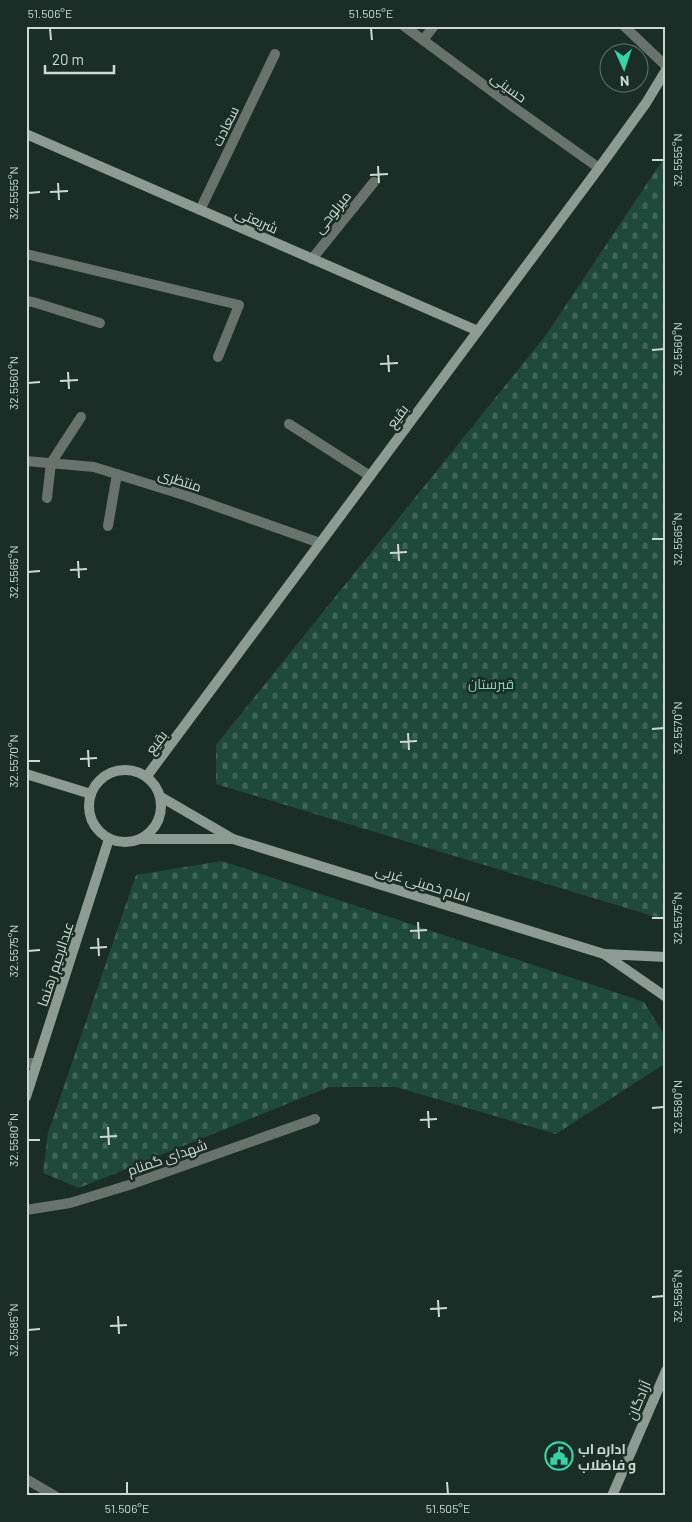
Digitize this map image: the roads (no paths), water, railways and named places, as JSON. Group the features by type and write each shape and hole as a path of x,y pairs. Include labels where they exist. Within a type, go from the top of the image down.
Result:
{"street":[{"name":"حسینی","path":"404,26 599,168"},
{"path":"422,40 434,26"},
{"path":"624,26 666,66"},
{"name":"سعادت","path":"200,210 275,54"},
{"name":"بقیع","path":"147,776 599,168 646,103 666,70"},
{"name":"شریعتی","path":"26,134 478,331"},
{"name":"میرلوحی","path":"312,258 374,182"},
{"path":"26,254 239,305 218,357"},
{"path":"26,301 100,324"},
{"path":"47,498 51,463 81,417"},
{"path":"289,424 370,476"},
{"name":"منتظری","path":"26,461 94,467 187,496 320,543"},
{"path":"108,526 117,474"},
{"path":"125,769 137,771 147,776 156,786 161,797 162,809 159,821 152,832 142,839 130,842 117,842 97,830 91,820 89,808 91,794 95,785 103,777 114,771 125,769"},
{"path":"26,774 91,794"},
{"name":"امام خمینی غربی","path":"161,797 233,839 604,954 666,957"},
{"name":"عبدالرحیم رهنما","path":"26,1097 110,839"},
{"name":"امام خمینی غربی","path":"142,839 233,839"},
{"name":"امام خمینی غربی","path":"604,954 666,997"},
{"path":"26,1063 38,1063"},
{"name":"شهدای گمنام","path":"26,1210 70,1203 129,1185 315,1119"},
{"name":"آزادگان","path":"612,1496 666,1371"},
{"path":"26,1479 55,1496"}],"place":[{"name":"اداره اب و فاضلاب","path":"559,1456"}],"park label":[{"name":"قبرستان","path":"491,683"}]}
